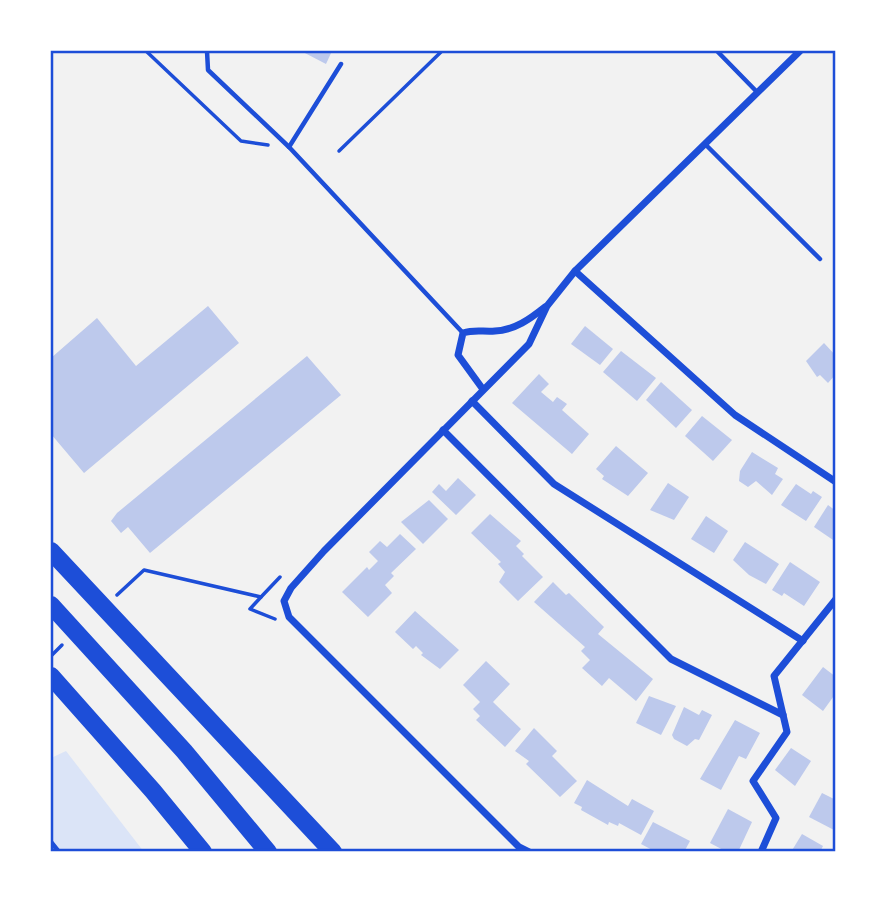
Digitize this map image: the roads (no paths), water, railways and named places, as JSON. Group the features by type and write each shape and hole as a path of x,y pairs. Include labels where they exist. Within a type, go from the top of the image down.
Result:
{"highway":[{"path":"51,551 333,852"},
{"path":"51,605 184,751 268,852"},
{"path":"51,676 203,852"},
{"path":"153,791 187,852"}],"street":[{"path":"529,852 519,847 289,617 284,601 291,588 482,388 529,344 547,306 575,271 800,51"},
{"path":"575,271 735,415 836,482"},
{"path":"482,388 458,355 463,333 477,328 495,331 520,325 547,306"},
{"path":"472,401 554,484 803,641"},
{"path":"443,430 671,659 783,715"},
{"path":"761,852 776,818 753,781 787,732 774,676 836,599"}],"lane":[{"path":"208,51 208,69 289,147 463,333"},
{"path":"717,51 757,92"},
{"path":"289,147 341,64"},
{"path":"705,144 820,259"},
{"path":"51,842 60,852"}]}
